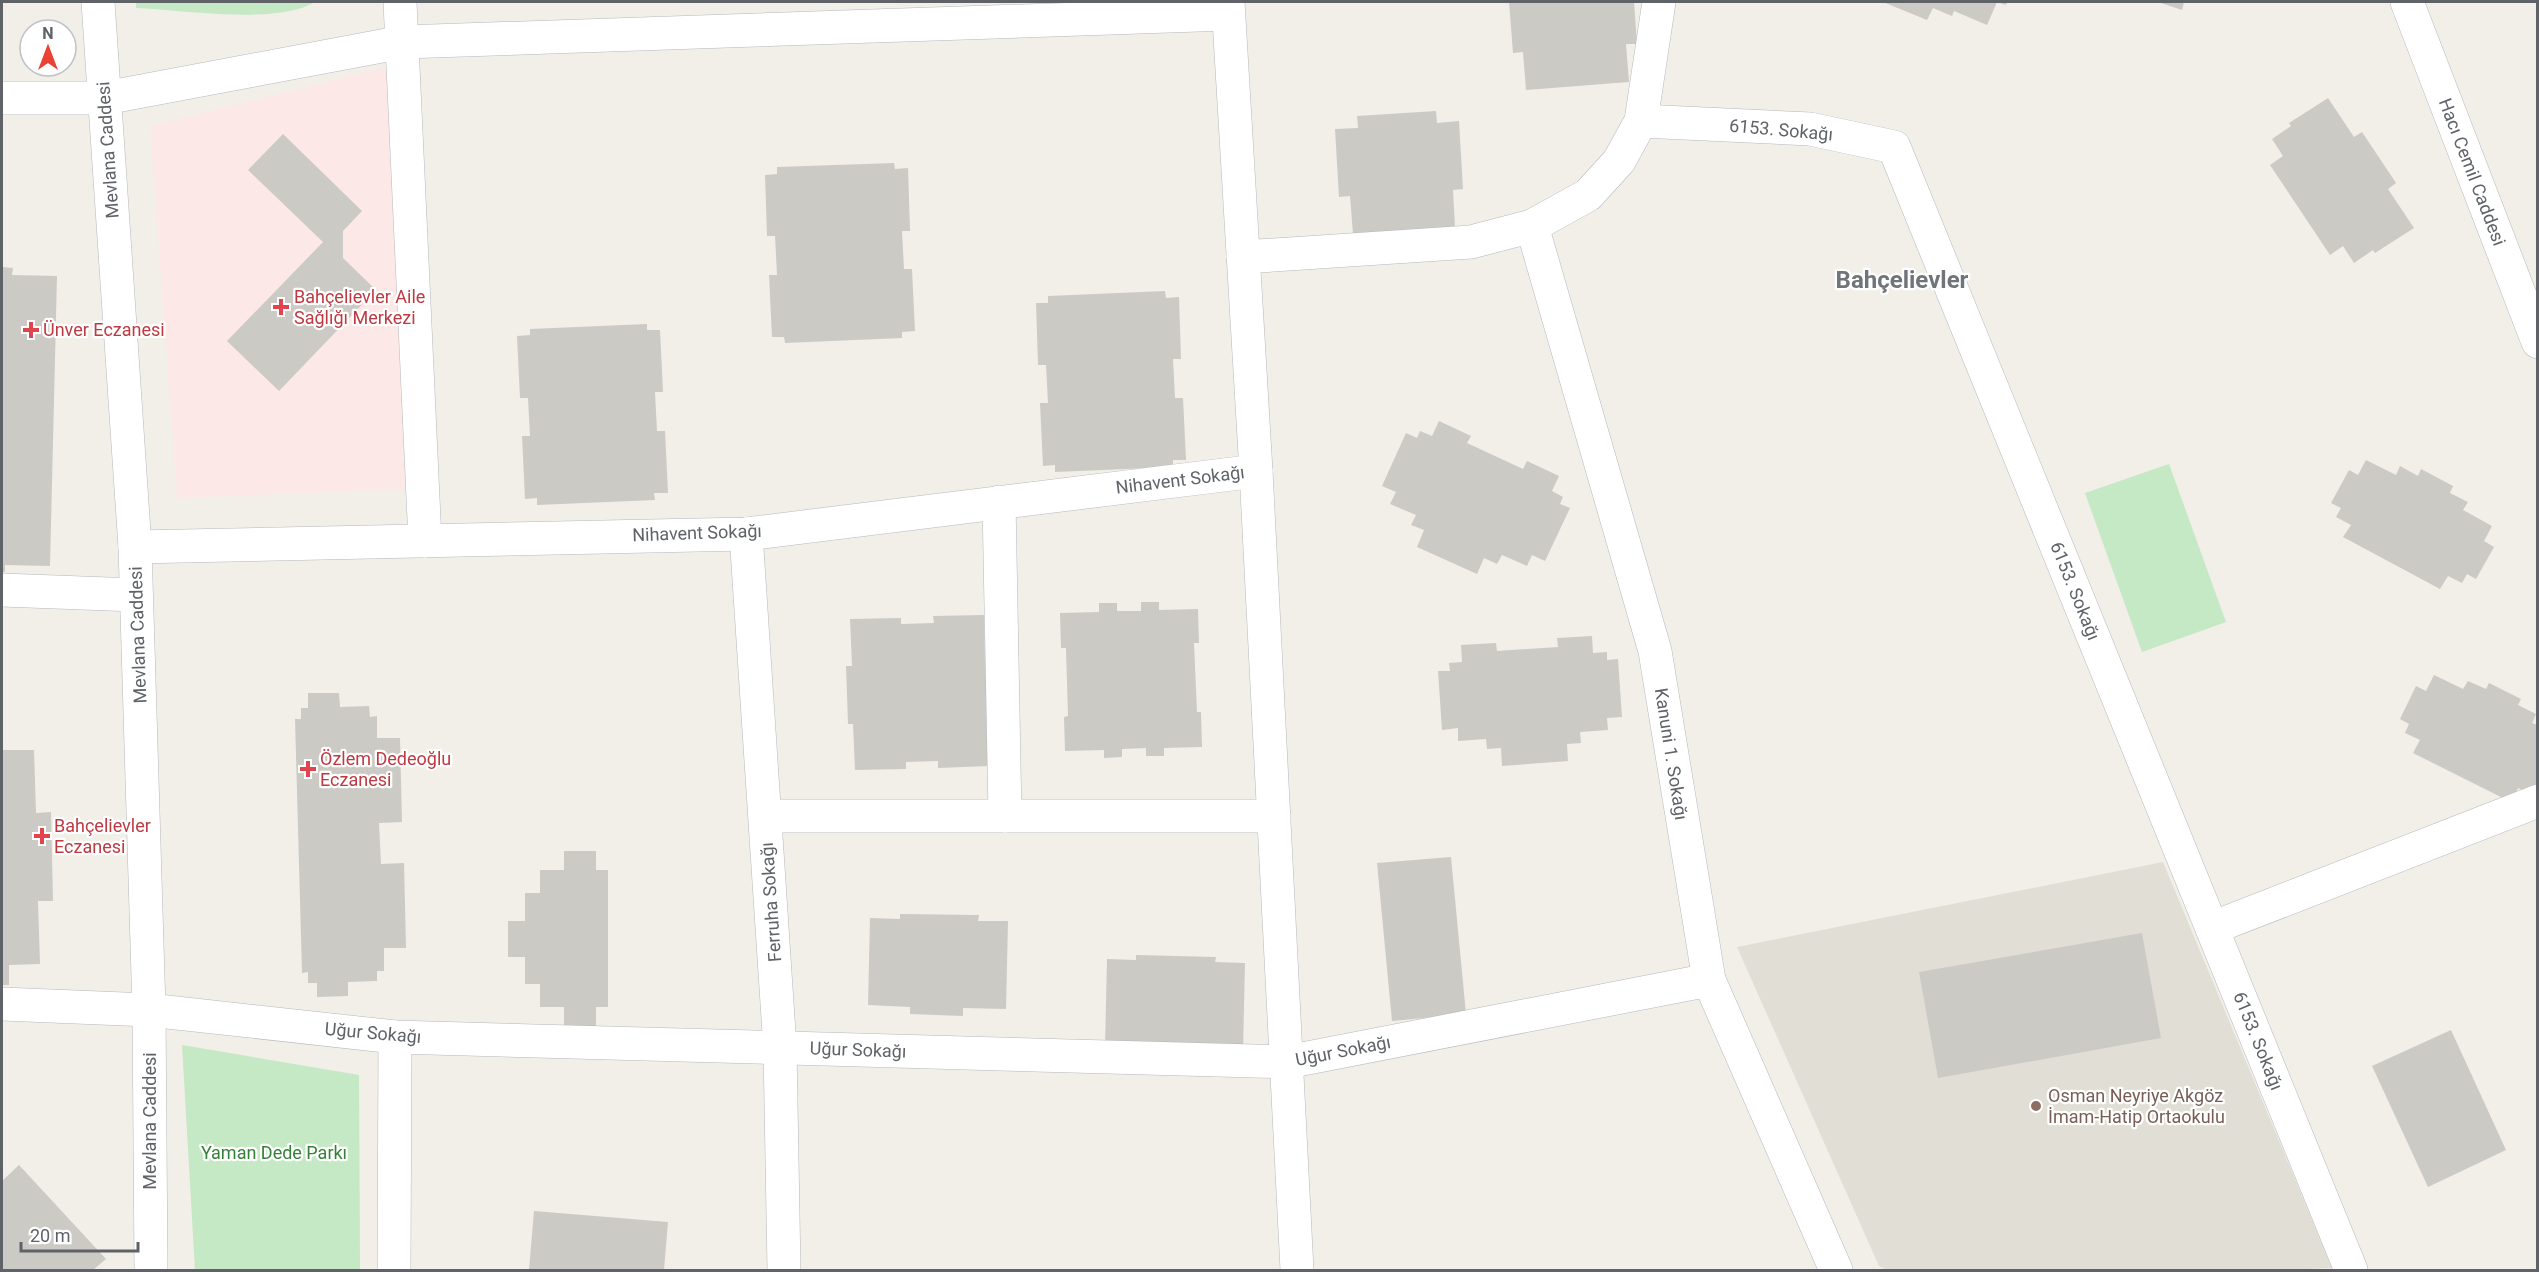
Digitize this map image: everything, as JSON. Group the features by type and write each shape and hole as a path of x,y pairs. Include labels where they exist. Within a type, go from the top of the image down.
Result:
{"street":[{"name":"Mevlana Caddesi","path":"98,2 135,547 149,1010 151,1270"},
{"path":"400,2 425,541"},
{"path":"1243,256 1471,242 1532,226 1588,195 1620,161 1641,121 1659,2"},
{"name":"Hacı Cemil Caddesi","path":"2407,2 2538,342"},
{"path":"2,98 105,98 403,42 1228,8 1256,471 1297,1270"},
{"name":"6153. Sokağı","path":"1641,121 1810,129 1894,147 2352,1270"},
{"name":"Kanuni 1. Sokağı","path":"1532,226 1654,651 1709,980 1836,1270"},
{"name":"Nihavent Sokağı","path":"135,547 746,534 1256,471"},
{"path":"999,502 1005,816"},
{"name":"Ferruha Sokağı","path":"746,534 780,1048 784,1270"},
{"path":"2,590 136,595"},
{"path":"2212,928 2538,801"},
{"path":"765,816 1274,816"},
{"name":"Uğur Sokağı","path":"2,1004 149,1010 395,1037 1287,1062 1709,980"},
{"path":"393,1270 395,1037"}],"shaded area":[{"name":"Bahçelievler Aile Sağlığı Merkezi","path":"391,66 405,489 177,498 150,126"},
{"name":"Osman Neyriye Akgöz İmam-Hatip Ortaokulu","path":"2163,862 2332,1268 2288,1270 1887,1270 1879,1266 1737,947"}],"green space":[{"path":"136,2 315,2 299,9 254,15 136,8"},
{"path":"2169,464 2226,622 2142,652 2085,493"},
{"name":"Yaman Dede Parkı","path":"182,1045 359,1075 360,1270 195,1270"}],"building":[{"path":"1509,2 1634,2 1637,44 1626,44 1629,82 1526,90 1523,52 1513,53"},
{"path":"1883,2 1997,2 1987,25 1954,11 1952,16 1933,8 1927,20"},
{"path":"2158,2 2184,2 2182,10"},
{"path":"2328,98 2354,137 2362,132 2396,183 2388,189 2414,228 2375,253 2373,250 2354,263 2343,246 2330,255 2270,165 2283,156 2272,139 2291,126 2289,123"},
{"path":"1436,111 1437,123 1459,121 1463,189 1453,190 1455,228 1353,234 1350,196 1339,197 1335,129 1358,128 1357,116"},
{"path":"283,134 362,211 343,231 343,258 376,290 279,391 227,341 323,242 248,170"},
{"path":"894,163 895,169 908,168 910,231 902,231 904,269 912,269 915,331 902,332 902,338 785,343 784,337 772,337 769,275 777,275 775,236 767,236 765,175 777,174 777,167"},
{"path":"2,267 13,268 12,275 57,276 50,566 5,565 5,572 2,572"},
{"path":"1165,291 1166,298 1179,297 1181,359 1173,359 1175,398 1183,398 1186,460 1173,460 1173,467 1055,472 1055,465 1043,466 1040,403 1048,403 1046,365 1038,365 1036,303 1048,303 1048,296"},
{"path":"647,324 647,330 660,330 663,392 655,392 657,431 665,431 668,493 654,493 655,500 537,505 537,498 525,499 522,436 530,436 528,398 520,398 517,336 530,335 530,329"},
{"path":"1439,421 1471,436 1467,443 1523,469 1527,461 1559,476 1552,491 1563,497 1560,504 1570,508 1545,561 1532,555 1527,566 1502,555 1497,564 1484,558 1477,574 1417,547 1424,530 1411,525 1416,515 1390,504 1396,492 1382,486 1406,433 1417,438 1420,431 1432,436"},
{"path":"2366,460 2396,475 2400,466 2418,476 2421,469 2453,486 2450,493 2468,502 2463,510 2492,526 2484,541 2494,547 2476,579 2467,574 2462,583 2448,576 2440,589 2343,537 2351,525 2336,517 2341,508 2331,503 2349,470 2358,475"},
{"path":"1141,602 1159,602 1159,610 1198,609 1199,643 1194,643 1197,712 1201,712 1202,747 1164,748 1164,756 1146,756 1146,748 1122,749 1122,757 1104,758 1104,750 1065,751 1064,717 1068,716 1066,648 1061,648 1060,613 1099,612 1099,603 1117,603 1117,611 1141,611"},
{"path":"984,615 985,662 991,662 989,766 938,768 938,761 906,762 906,769 855,770 853,724 848,724 846,666 852,666 850,619 901,618 901,624 934,623 933,616"},
{"path":"1592,636 1593,653 1607,652 1607,660 1618,659 1622,717 1607,718 1608,730 1580,732 1581,743 1567,744 1568,761 1502,766 1501,748 1487,749 1486,739 1458,741 1458,728 1442,730 1438,671 1450,671 1449,663 1462,662 1461,645 1496,643 1497,651 1558,647 1557,638"},
{"path":"2434,675 2463,689 2468,681 2486,689 2489,683 2521,699 2518,705 2536,714 2532,723 2538,725 2538,786 2533,795 2518,788 2511,802 2413,753 2420,740 2405,733 2409,724 2400,719 2416,686 2426,691"},
{"path":"308,693 339,693 340,707 369,706 370,717 377,716 377,738 400,738 402,822 379,823 381,864 404,863 406,948 384,948 384,971 377,971 377,981 348,982 348,996 317,997 317,983 308,983 308,972 302,973 295,719 301,719 301,708 308,708"},
{"path":"2,750 34,750 36,813 51,812 53,901 38,901 40,964 9,965 9,985 2,985"},
{"path":"564,851 596,851 596,870 608,870 608,1007 596,1007 596,1027 564,1027 564,1007 540,1007 540,984 525,984 525,957 508,957 508,921 525,921 525,893 540,893 540,870 564,870"},
{"path":"1451,857 1466,1014 1392,1021 1377,863"},
{"path":"900,914 979,915 978,921 1008,921 1006,1009 963,1008 963,1016 910,1014 910,1007 868,1005 870,918 900,919"},
{"path":"2142,933 2161,1038 1938,1078 1919,972"},
{"path":"1136,955 1216,957 1215,962 1245,963 1243,1051 1105,1047 1107,959 1136,960"},
{"path":"2451,1030 2506,1150 2428,1187 2372,1066"},
{"path":"19,1165 106,1259 93,1270 2,1270 2,1181"},
{"path":"534,1211 668,1222 664,1270 529,1270"}],"place":[{"name":"Bahçelievler Aile Sağlığı Merkezi","path":"281,307"},
{"name":"Ünver Eczanesi","path":"31,330"},
{"name":"Özlem Dedeoğlu Eczanesi","path":"308,769"},
{"name":"Bahçelievler Eczanesi","path":"42,836"},
{"name":"Osman Neyriye Akgöz İmam-Hatip Ortaokulu","path":"2036,1106"}],"district":[{"name":"Bahçelievler","path":"1902,280"}]}
